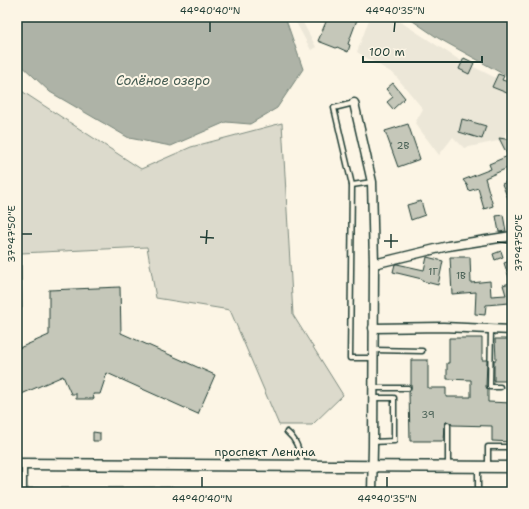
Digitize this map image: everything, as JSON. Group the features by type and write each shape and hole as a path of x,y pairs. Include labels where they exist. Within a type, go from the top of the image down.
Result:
{"street":[{"path":"354,103 372,182 374,264 372,492"},
{"path":"374,264 448,246 512,236"},
{"path":"373,328 444,327 512,330"},
{"name":"проспект Ленина","path":"20,464 512,467"}],"lane":[{"path":"354,103 334,108 352,185 350,358 373,354 422,351"},
{"path":"352,185 372,182"},
{"path":"491,329 490,387 500,387"},
{"path":"373,388 408,388"},
{"path":"373,398 394,398 394,441 373,442"},
{"path":"448,425 448,467"},
{"path":"287,432 296,442 303,466"},
{"path":"478,492 488,447 512,447"},
{"path":"20,464 24,492"}],"shaded area":[{"path":"293,17 300,17 316,47 311,50"},
{"path":"370,17 393,17 458,59 512,86 512,134 506,132 503,140 464,148 453,137 439,155 415,123 423,109 394,74 357,52"},
{"path":"17,88 141,169 191,147 282,123 293,315 343,395 312,425 279,425 230,310 156,298 147,247 21,253 22,308 17,310"},
{"path":"174,487 174,492 28,492 28,488"}],"water":[{"name":"Солёное озеро","path":"17,17 285,17 303,69 277,108 250,124 226,122 171,146 129,138 50,92 17,61"},
{"path":"407,17 512,17 512,79 438,38"}],"building":[{"path":"328,17 358,17 348,44 350,45 348,52 318,41"},
{"path":"464,58 474,63 469,74 459,69"},
{"path":"498,74 504,76 502,80 512,83 512,95 492,87"},
{"path":"393,83 405,98 393,109 387,102 393,97 386,89"},
{"path":"462,119 486,126 482,139 459,132"},
{"path":"408,124 420,159 398,167 385,131"},
{"path":"499,138 512,140 512,166 485,178 493,206 484,209 478,188 469,191 463,180 491,169 489,164 508,156"},
{"path":"512,180 512,208 502,184"},
{"path":"421,201 425,215 411,220 407,205"},
{"path":"503,215 506,231 499,232 496,216"},
{"path":"501,251 503,257 495,260 493,254"},
{"path":"427,257 443,261 438,285 422,281 422,279 393,272 395,264 424,270"},
{"path":"450,257 470,257 471,283 490,281 491,296 506,295 503,285 510,283 512,289 512,309 509,303 486,305 485,315 475,314 476,292 452,294"},
{"path":"512,260 512,283 511,283 504,263"},
{"path":"120,287 121,333 215,375 198,414 107,373 100,394 93,394 94,399 76,399 76,394 71,394 63,376 17,396 17,349 49,335 49,290"},
{"path":"449,338 482,338 482,360 487,360 486,387 488,390 488,402 512,403 512,442 492,441 492,426 452,425 448,422 446,422 445,425 444,441 410,441 409,391 411,388 411,360 428,360 428,388 446,388 446,397 471,397 471,380 447,379 447,363 449,363"},
{"path":"495,339 512,339 512,381 494,381 494,360 496,360"},
{"path":"93,432 100,433 100,441 93,441"}]}
